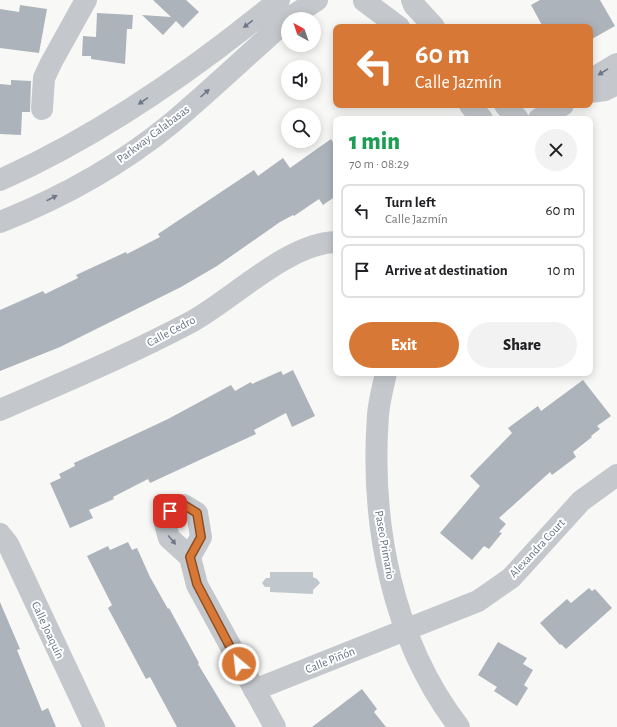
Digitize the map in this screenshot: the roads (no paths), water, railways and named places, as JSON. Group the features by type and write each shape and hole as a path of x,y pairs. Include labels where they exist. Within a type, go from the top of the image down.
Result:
{"street":[{"path":"42,109 44,78 50,63 86,0"},
{"path":"0,180 36,164 115,120 170,83 279,0"},
{"name":"Parkway Calabasas","path":"299,12 317,0"},
{"path":"363,0 395,24"},
{"path":"412,0 414,5 431,24"},
{"name":"Parkway Calabasas","path":"0,222 78,185 132,151 172,123 281,25"},
{"path":"593,81 597,76 617,64"},
{"path":"593,92 606,90 617,84"},
{"path":"473,108 479,116"},
{"path":"509,108 515,116"},
{"path":"544,116 558,108"},
{"name":"Calle Cedro","path":"0,410 109,363 192,321 294,254 306,248 333,243"},
{"name":"Paseo Primario","path":"385,376 378,414 378,499 387,568 406,629 421,664 447,712 458,727"},
{"name":"Alexandra Court","path":"406,629 478,600 511,578 581,501 617,475"},
{"name":"Calle Joaquín","path":"0,534 8,544 94,727"},
{"path":"190,557 197,584 275,727"},
{"name":"Calle Piñón","path":"254,690 406,629"}]}
